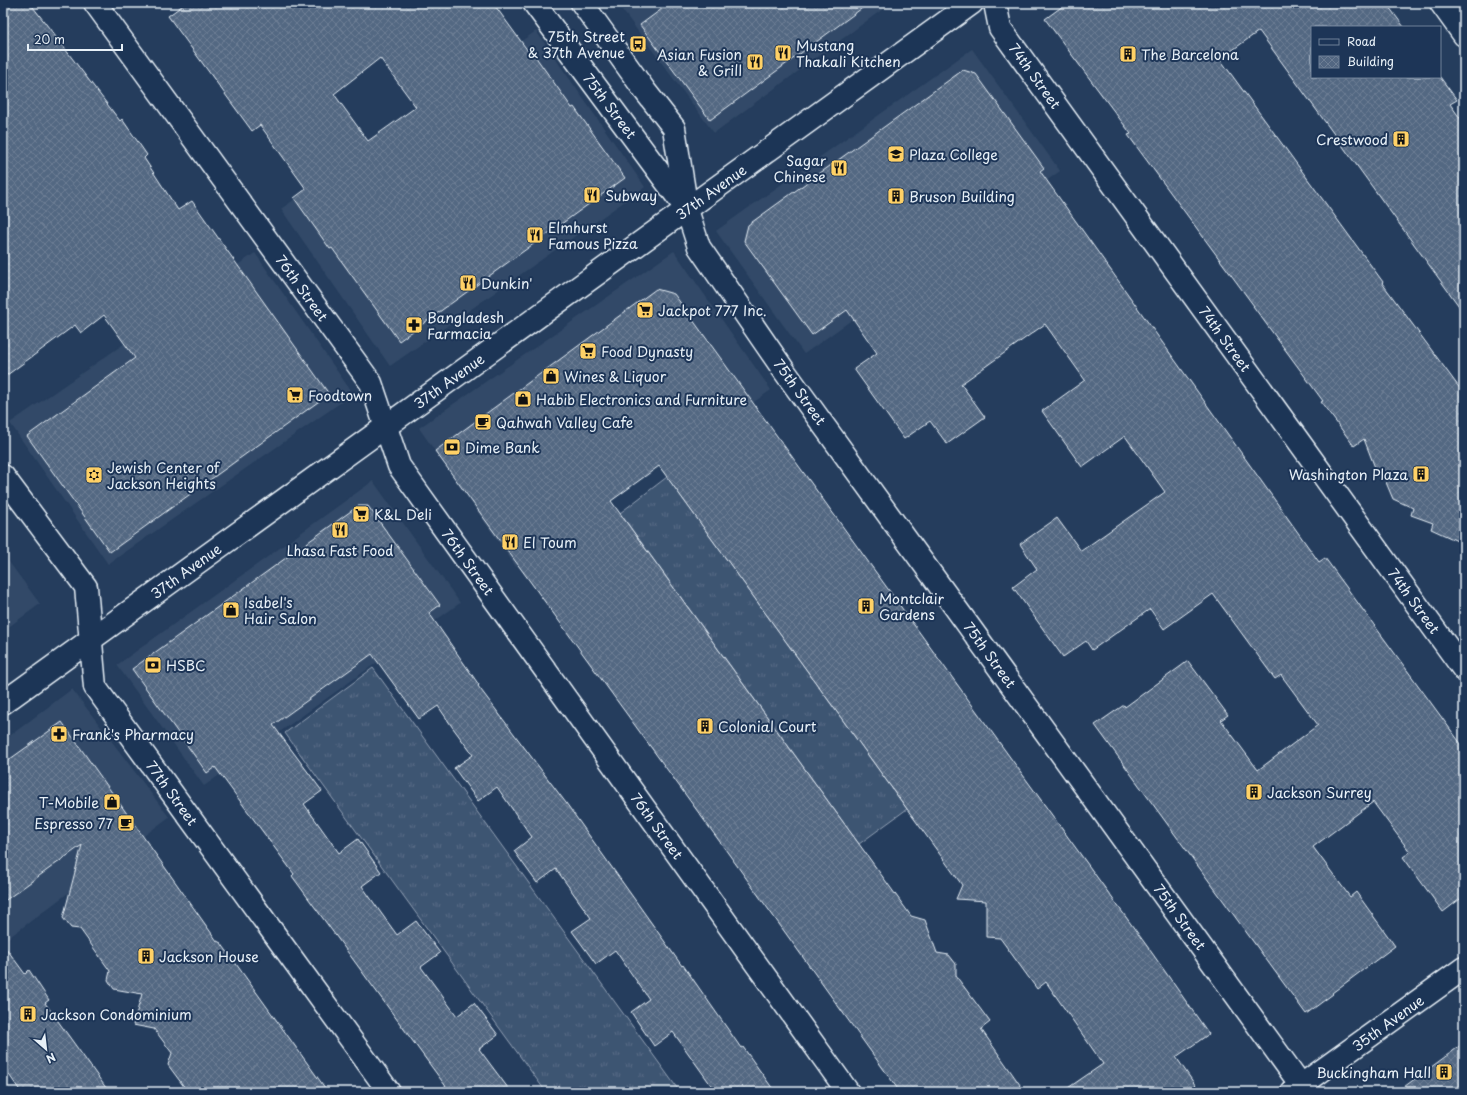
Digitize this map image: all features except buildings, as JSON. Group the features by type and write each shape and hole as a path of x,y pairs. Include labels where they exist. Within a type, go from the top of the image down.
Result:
{"street":[{"name":"76th Street","path":"95,3 371,383 399,466 848,1092"},
{"name":"75th Street","path":"534,3 687,210"},
{"name":"75th Street","path":"582,3 645,91 674,128 687,210 699,247 780,366 1300,1090"},
{"name":"37th Avenue","path":"3,703 972,3"},
{"name":"74th Street","path":"995,3 1000,28 1464,670"},
{"path":"1441,3 1464,35"},
{"name":"77th Street","path":"3,476 86,587 95,687 389,1092"},
{"name":"35th Avenue","path":"1300,1090 1464,968"}],"shaded area":[{"path":"617,3 891,3 714,133"},
{"path":"536,31 645,187 390,366 281,209"},
{"name":"Bruson Building","path":"972,49 1060,171 804,354 716,231"},
{"path":"674,251 771,390 516,567 419,428"},
{"path":"255,253 353,394 108,564 10,423"},
{"path":"373,481 460,603 204,786 117,665"},
{"path":"3,554 40,604 3,631"},
{"path":"72,689 169,817 3,942 3,741"}],"green space":[{"path":"667,477 907,809 859,844 620,513"},
{"path":"373,668 680,1092 546,1092 285,733"}],"place":[{"name":"75th Street & 37th Avenue","path":"638,44"},
{"name":"Mustang Thakali Kitchen","path":"783,53"},
{"name":"The Barcelona","path":"1128,54"},
{"name":"Asian Fusion & Grill","path":"755,62"},
{"name":"Crestwood","path":"1401,139"},
{"name":"Plaza College","path":"896,154"},
{"name":"Sagar Chinese","path":"839,168"},
{"name":"Subway","path":"592,195"},
{"name":"Bruson Building","path":"896,196"},
{"name":"Elmhurst Famous Pizza","path":"535,235"},
{"name":"Dunkin'","path":"468,283"},
{"name":"Jackpot 777 Inc.","path":"645,310"},
{"name":"Bangladesh Farmacia","path":"414,325"},
{"name":"Food Dynasty","path":"588,351"},
{"name":"Wines & Liquor","path":"551,376"},
{"name":"Foodtown","path":"295,395"},
{"name":"Habib Electronics and Furniture","path":"523,399"},
{"name":"Qahwah Valley Cafe","path":"483,422"},
{"name":"Dime Bank","path":"452,447"},
{"name":"Washington Plaza","path":"1421,474"},
{"name":"Jewish Center of Jackson Heights","path":"94,475"},
{"name":"K&L Deli","path":"361,514"},
{"name":"Lhasa Fast Food","path":"340,530"},
{"name":"El Toum","path":"510,542"},
{"name":"Montclair Gardens","path":"866,606"},
{"name":"Isabel's Hair Salon","path":"231,610"},
{"name":"HSBC","path":"153,665"},
{"name":"Colonial Court","path":"705,726"},
{"name":"Frank's Pharmacy","path":"59,734"},
{"name":"Jackson Surrey","path":"1254,792"},
{"name":"T-Mobile","path":"112,802"},
{"name":"Espresso 77","path":"126,823"},
{"name":"Jackson House","path":"146,956"},
{"name":"Jackson Condominium","path":"28,1014"},
{"name":"Buckingham Hall","path":"1444,1072"}]}
